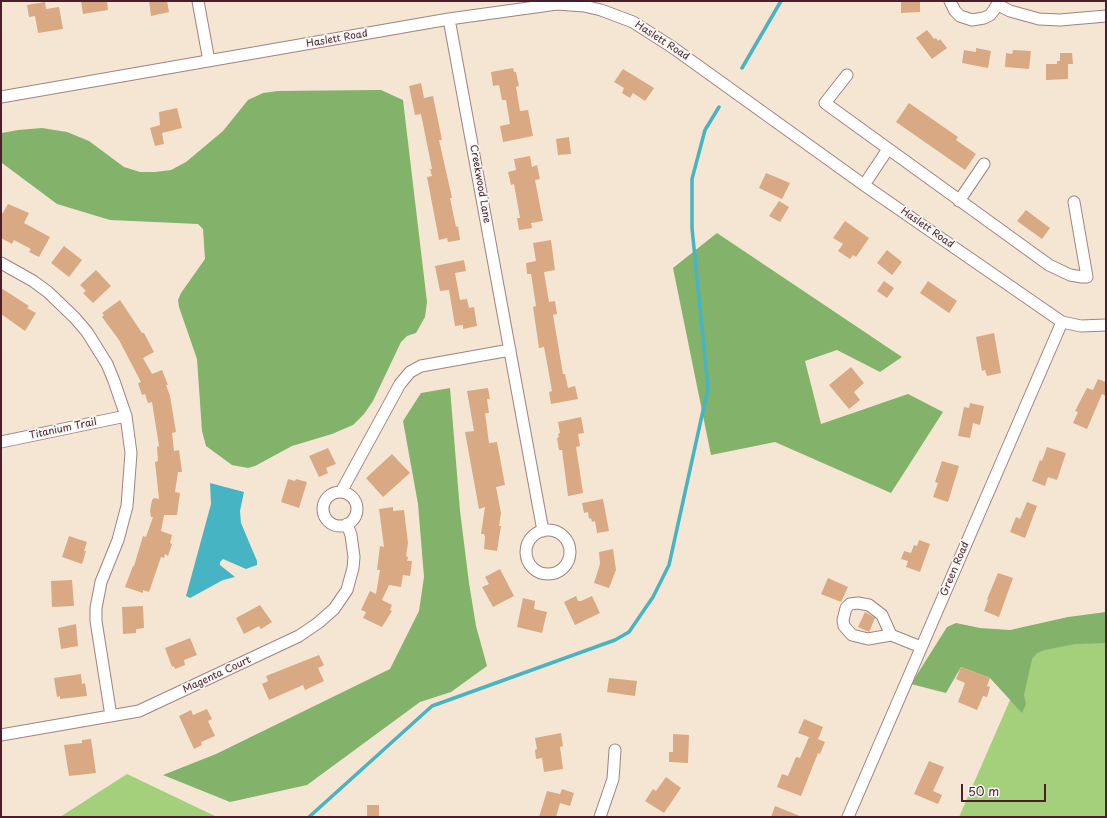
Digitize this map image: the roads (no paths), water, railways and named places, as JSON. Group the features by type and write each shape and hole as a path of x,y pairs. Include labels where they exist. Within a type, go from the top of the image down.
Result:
{"street":[{"path":"198,1 209,61"},
{"path":"950,1 955,11 960,16 972,20 984,18 994,10 998,3 1010,11 1039,19 1060,20 1106,16"},
{"name":"Haslett Road","path":"1,97 450,19 557,4 601,6 633,22 672,47 864,185 1062,322 1082,326 1106,325"},
{"name":"Creekwood Lane","path":"450,19 543,531"},
{"path":"847,75 825,103 1049,265 1070,275 1087,277 1074,202"},
{"path":"864,185 888,149"},
{"path":"959,201 984,164"},
{"path":"1,263 23,274 48,292 71,313 87,332 107,364 119,393 126,416 131,453 128,500 118,540 101,582 96,608 96,621 111,716"},
{"name":"Green Road","path":"848,817 1062,322"},
{"path":"342,492 403,379 415,368 510,350"},
{"name":"Titanium Trail","path":"1,442 126,416"},
{"path":"342,492 353,497 357,507 355,517 347,524 342,526 331,524 324,516 322,510 328,496 333,493 342,492"},
{"name":"Magenta Court","path":"1,735 130,713 149,707 288,641 318,623 341,600 351,579 354,557 351,535 347,524"},
{"path":"891,635 921,647"},
{"path":"600,817 613,779 615,750"}],"water":[{"path":"210,483 244,492 240,511 241,523 257,561 257,565 246,569 223,559 220,562 220,565 235,577 223,580 190,598 186,596 211,504"}],"waterway":[{"path":"742,68 781,1"},
{"path":"309,817 432,706 615,640 629,632 653,597 669,565 708,388 692,228 692,179 705,130 719,107"}]}
